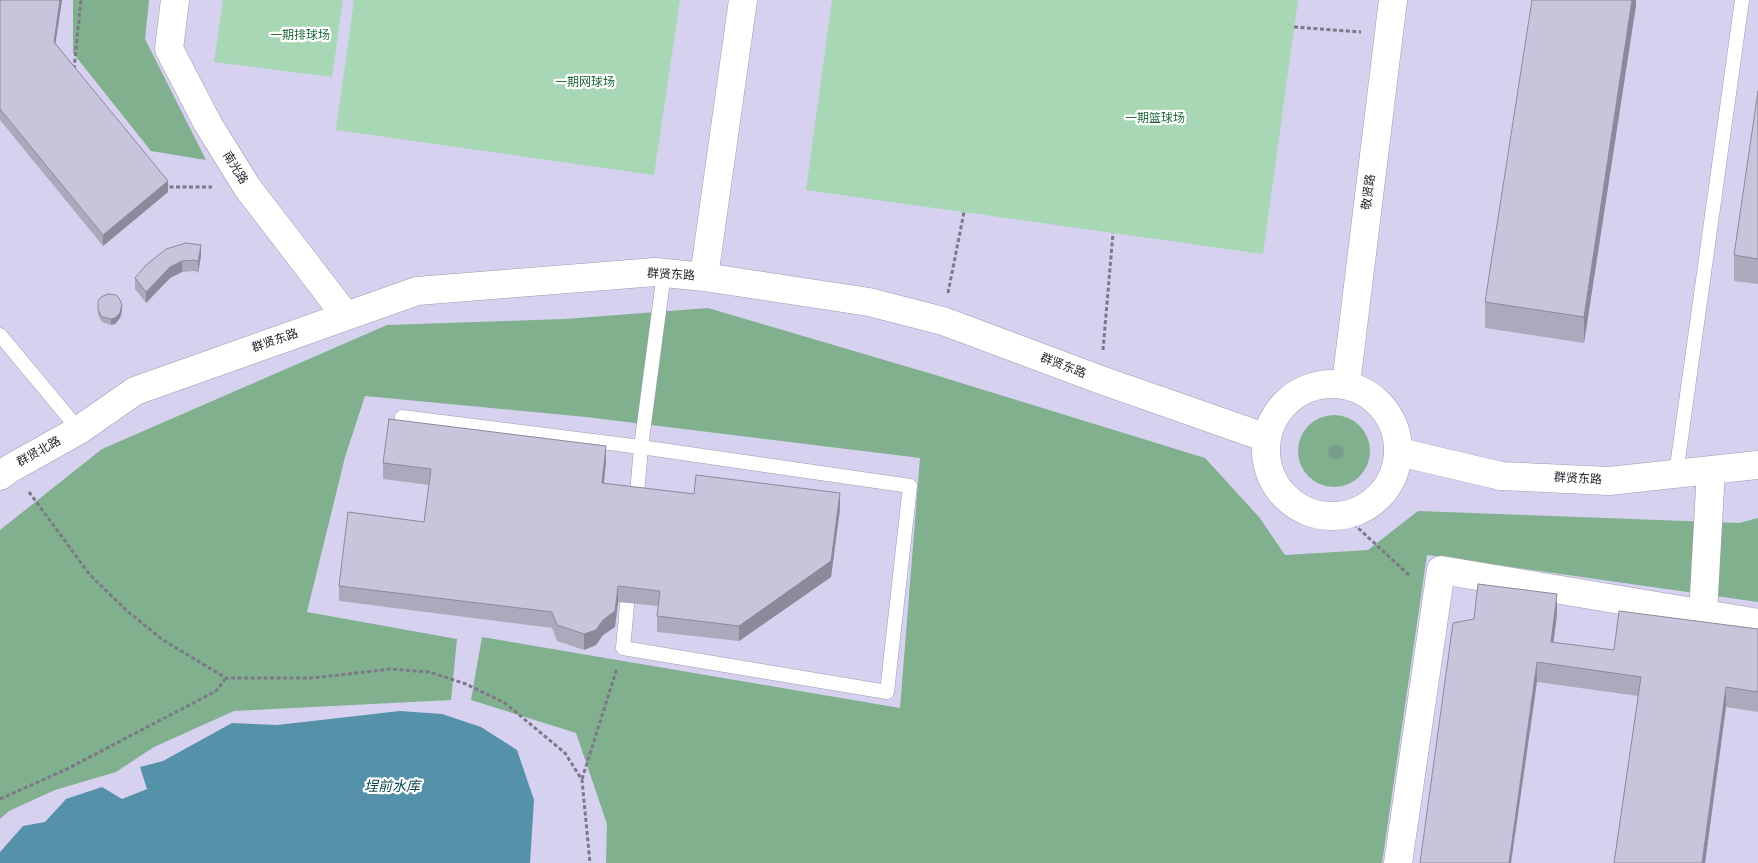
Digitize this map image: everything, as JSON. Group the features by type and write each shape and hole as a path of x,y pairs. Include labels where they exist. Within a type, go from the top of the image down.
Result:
{"street":[{"name":"南光路","path":"175,0 169,49 208,124 247,187 346,316"},
{"path":"704,277 743,0"},
{"name":"敬贤路","path":"1346,384 1393,0"},
{"name":"群贤东路","path":"79,430 135,391 417,291 655,272 704,277 869,302 943,321 1100,380 1267,438"},
{"path":"1320,384 1346,384 1371,395 1385,409 1396,430 1399,452 1397,465 1389,486 1372,503 1352,514 1326,516 1303,510 1282,494 1270,474 1266,451 1267,438 1269,427 1281,407 1298,392 1320,384"},
{"name":"群贤北路","path":"6,472 79,430"},
{"name":"群贤东路","path":"1399,452 1501,476 1609,481 1758,465"},
{"path":"1702,613 1711,470"},
{"path":"1398,863 1441,570 1758,623"}],"lane":[{"path":"1676,474 1742,0"},
{"path":"635,514 664,273"},
{"path":"0,335 79,430"},
{"path":"402,417 642,447 910,486 886,692 623,648 630,572"}],"path":[{"path":"74,70 81,0"},
{"path":"1294,27 1389,34"},
{"path":"162,179 168,187 247,187"},
{"path":"943,321 964,212"},
{"path":"1100,380 1113,233"},
{"path":"6,472 90,575 126,611 163,640 226,678 312,678 391,669 429,672 466,684 505,703 566,753 582,780"},
{"path":"1344,515 1436,601"},
{"path":"590,863 582,780 623,648"},
{"path":"0,799 67,769 216,692 226,678"}],"shaded area":[{"path":"0,0 1758,0 1758,863 0,863"}],"green space":[{"path":"73,0 149,0 145,39 206,160 151,151 73,53"},
{"name":"一期排球场","path":"223,0 343,0 332,77 214,62"},
{"name":"一期网球场","path":"354,0 680,0 654,175 336,130"},
{"name":"一期篮球场","path":"832,0 1298,0 1263,254 806,190"},
{"path":"708,308 932,374 1205,458 1259,517 1285,555 1368,550 1418,511 1739,523 1758,518 1758,602 1427,555 1382,863 606,863 607,824 576,733 471,700 482,637 900,708 920,458 586,417 365,396 345,457 307,612 457,639 451,700 234,711 154,747 116,772 55,790 9,811 0,819 0,530 102,449 387,325 565,319"},
{"path":"1334,415 1354,421 1364,431 1370,451 1364,471 1354,481 1334,487 1314,481 1304,471 1298,451 1304,431 1314,421"}],"water":[{"name":"埕前水库","path":"400,711 442,714 481,727 517,750 534,800 530,863 0,863 0,852 23,826 45,822 66,799 102,787 122,799 147,789 140,767 163,761 232,723 277,725"}],"building":[{"path":"0,0 60,0 54,42 168,181 103,235 0,109"},
{"path":"1532,0 1632,0 1584,317 1485,302"},
{"path":"1758,91 1758,259 1734,255"},
{"path":"186,243 201,245 198,262 195,260 182,261 170,267 146,292 135,278 146,265 166,249"},
{"path":"108,294 116,295 122,305 120,313 111,319 102,317 98,310 98,301 101,297"},
{"path":"389,419 606,446 602,483 694,494 696,475 840,493 831,561 739,626 657,616 660,591 618,586 615,611 603,620 596,630 584,634 557,625 552,612 339,586 348,512 424,522 431,469 383,463"},
{"path":"1478,584 1557,594 1551,642 1614,650 1619,611 1758,629 1758,692 1726,687 1702,863 1614,863 1641,677 1537,662 1509,863 1420,863 1453,623 1474,619"}]}
